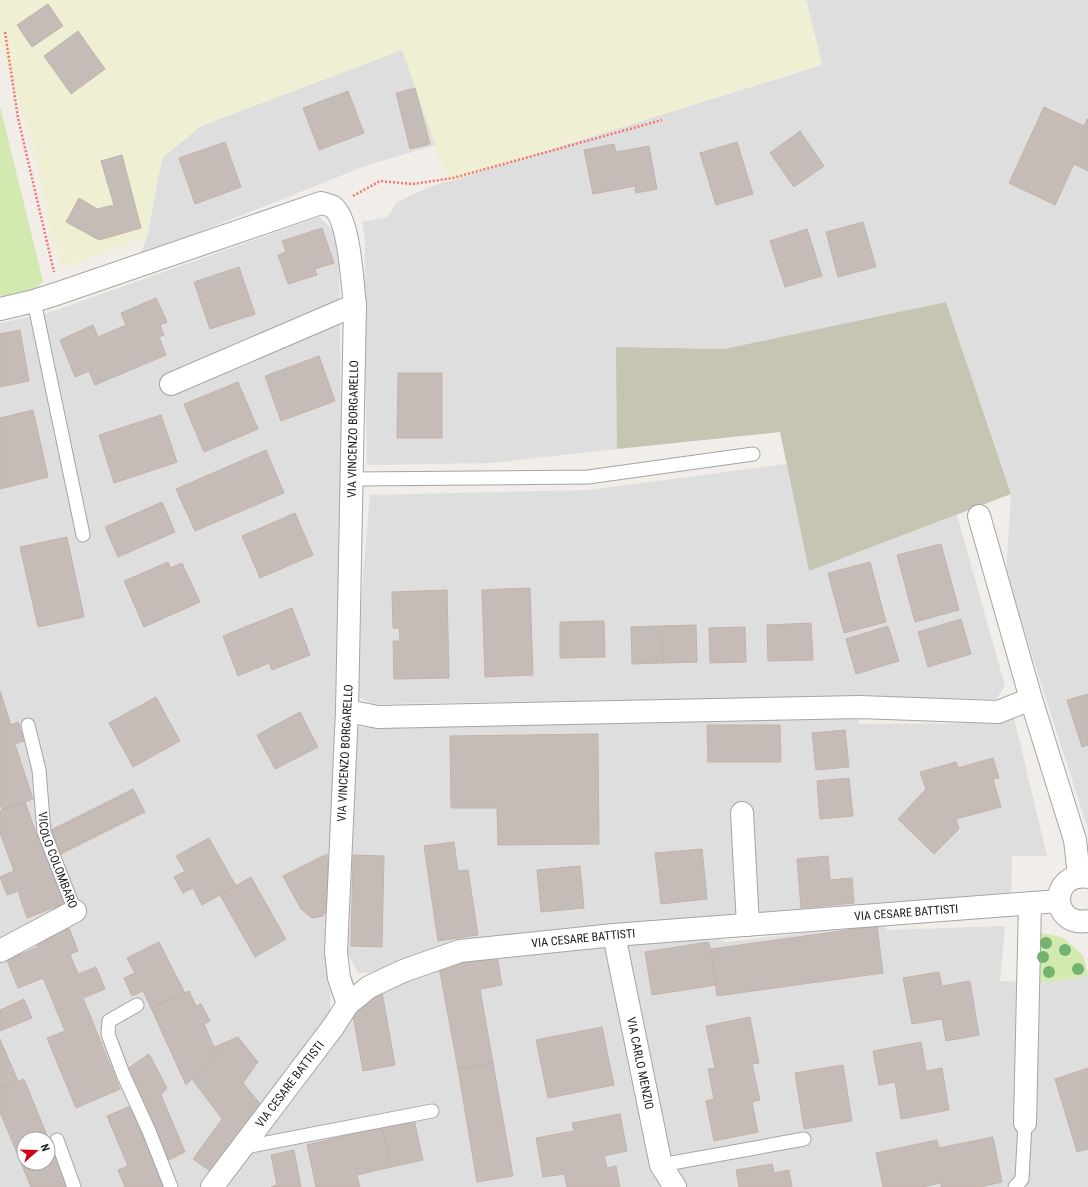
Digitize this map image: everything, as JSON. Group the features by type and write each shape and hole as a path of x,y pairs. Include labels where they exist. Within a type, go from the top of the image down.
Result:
{"street":[{"path":"0,309 59,293 310,206 321,203 333,206"},
{"name":"VIA VINCENZO BORGARELLO","path":"333,206 341,218 348,239 355,305 348,711 336,952 339,978 348,1004"},
{"path":"171,384 355,305"},
{"path":"979,516 1030,699 1075,840 1084,876 1068,880 1062,886 1059,893 1061,909 1066,916 1072,920 1088,922"},
{"path":"348,711 378,717 859,707 998,712 1030,699"},
{"path":"742,813 748,925"},
{"name":"VIA CESARE BATTISTI","path":"212,1187 333,1027 348,1004 369,987 403,971 460,951 614,935 1059,901"},
{"path":"1025,1123 1030,903"},
{"name":"VICOLO COLOMBARO","path":"0,951 75,911"},
{"name":"VIA CARLO MENZIO","path":"614,935 661,1165 675,1187"}],"lane":[{"path":"34,301 83,535"},
{"path":"352,479 588,477 753,454"},
{"name":"VICOLO COLOMBARO","path":"28,725 39,770 44,832 75,911"},
{"path":"137,1005 109,1021 108,1034 123,1074 149,1131 171,1187"},
{"path":"241,1148 432,1111"},
{"path":"1015,1187 1022,1178 1025,1123"},
{"path":"661,1165 804,1139"},
{"path":"57,1140 74,1187"}],"path":[{"path":"6,32 18,118 59,293"},
{"path":"333,206 380,181 414,184 453,178 662,120"}],"shaded area":[{"path":"806,0 1088,0 1088,829 1006,575 1011,494 946,302 724,349 617,347 617,449 491,463 367,465 364,307 365,237 362,222 387,217 397,202 429,187 822,65"},
{"path":"402,50 436,145 365,166 140,256 147,236 162,158 201,126"},
{"path":"319,217 334,231 339,242 341,454 330,1023 203,1187 0,1187 0,323 48,313"},
{"path":"946,302 1011,494 809,571 780,432 617,449 616,347 724,349"},
{"path":"787,464 809,571 957,515 1005,686 996,699 841,697 373,704 356,696 363,575 370,495 589,490"},
{"path":"858,715 858,724 1001,723 1014,718 1047,856 1012,856 1011,899 757,920 388,972 358,973 346,950 355,727"},
{"path":"884,923 887,930 1005,926 1000,981 1040,983 1088,976 1088,1187 224,1187 351,1011 384,987 439,962 498,952 715,937 726,942"}],"green space":[{"path":"0,0 806,0 822,64 448,182 402,50 201,126 162,158 147,236 62,269 50,231 34,149 0,43"},
{"path":"0,106 43,281 36,289 0,298"},
{"path":"1040,933 1062,937 1083,955 1088,976 1040,983"}],"building":[{"path":"48,4 63,26 32,47 17,25"},
{"path":"78,31 105,69 71,94 44,56"},
{"path":"415,88 430,144 410,149 396,93"},
{"path":"348,91 364,133 319,150 303,108"},
{"path":"1044,107 1084,126 1087,119 1088,120 1088,171 1074,164 1055,205 1009,183"},
{"path":"800,131 824,166 794,187 770,153"},
{"path":"225,142 241,187 195,204 179,158"},
{"path":"737,142 753,194 716,205 700,153"},
{"path":"614,144 616,152 649,146 657,189 636,193 635,186 593,194 584,150"},
{"path":"122,155 141,228 99,240 66,222 79,198 97,209 114,205 101,161"},
{"path":"863,222 876,267 838,277 826,232"},
{"path":"322,228 334,263 315,269 317,275 288,284 278,255 286,252 282,241"},
{"path":"807,229 822,276 785,287 770,241"},
{"path":"239,267 255,314 210,329 194,282"},
{"path":"156,298 167,322 160,325 164,335 159,337 166,355 95,385 89,371 75,377 60,340 93,325 98,337 126,325 121,313"},
{"path":"20,330 29,381 0,387 0,334"},
{"path":"319,356 335,401 281,421 265,376"},
{"path":"398,373 442,373 442,438 397,438"},
{"path":"238,382 258,429 204,452 184,404"},
{"path":"33,410 48,477 0,489 0,418"},
{"path":"161,415 177,462 114,483 99,435"},
{"path":"266,450 284,493 195,531 176,489"},
{"path":"162,502 175,532 118,557 105,527"},
{"path":"295,513 313,555 260,578 242,536"},
{"path":"67,537 84,617 38,627 20,547"},
{"path":"941,544 959,610 915,622 897,555"},
{"path":"168,562 170,568 182,563 200,602 144,627 124,581"},
{"path":"870,562 886,622 844,633 828,573"},
{"path":"530,588 533,675 485,677 482,590"},
{"path":"447,590 449,678 394,679 393,641 400,641 399,628 393,628 392,592"},
{"path":"292,608 310,655 272,670 269,663 238,676 223,636"},
{"path":"961,619 971,654 928,667 918,632"},
{"path":"604,621 605,657 560,658 560,622"},
{"path":"811,623 813,660 768,661 767,625"},
{"path":"696,625 697,662 663,663 661,626"},
{"path":"661,626 663,663 632,664 631,627"},
{"path":"888,626 899,661 856,674 846,639"},
{"path":"745,627 746,662 710,663 709,628"},
{"path":"0,691 11,725 18,722 24,741 15,744 33,799 2,810 0,803"},
{"path":"1088,694 1088,745 1082,747 1067,700"},
{"path":"156,697 180,741 133,767 109,723"},
{"path":"300,712 318,747 275,769 257,735"},
{"path":"707,725 780,725 781,762 708,762"},
{"path":"845,730 849,767 816,770 812,733"},
{"path":"598,734 599,844 498,845 497,808 451,808 450,736"},
{"path":"993,758 999,778 993,779 1001,807 956,819 959,829 934,854 898,819 926,789 920,772 956,762 958,768"},
{"path":"849,778 853,816 820,819 817,781"},
{"path":"133,789 145,812 61,854 49,831"},
{"path":"25,802 38,838 44,836 69,902 27,918 18,891 7,895 0,877 14,871 0,833 0,811"},
{"path":"209,838 236,886 202,905 193,888 183,893 174,877 185,871 176,856"},
{"path":"454,842 458,871 468,870 478,935 438,941 424,846"},
{"path":"702,849 707,899 661,904 655,853"},
{"path":"327,854 329,907 323,916 312,918 301,909 283,876"},
{"path":"353,855 384,856 382,947 351,946"},
{"path":"828,856 830,880 852,878 854,903 801,908 797,859"},
{"path":"580,866 584,908 541,912 537,870"},
{"path":"251,877 286,939 255,957 220,895"},
{"path":"877,926 883,973 717,996 711,949"},
{"path":"69,928 78,951 70,954 78,974 96,967 105,989 83,998 120,1089 76,1108 47,1038 65,1031 43,978 18,988 7,960 38,947 35,942"},
{"path":"159,942 185,993 151,1008 143,991 132,996 124,978 135,973 127,958"},
{"path":"708,942 711,949 716,985 652,995 645,952"},
{"path":"497,956 502,985 480,989 493,1063 458,1069 439,967"},
{"path":"939,972 942,986 970,981 979,1035 946,1041 942,1019 912,1024 903,978"},
{"path":"189,991 196,1006 201,1004 210,1021 204,1024 217,1054 186,1085 151,1008"},
{"path":"382,992 395,1065 363,1071 353,1016"},
{"path":"24,999 32,1018 0,1031 0,1010"},
{"path":"750,1017 759,1063 752,1064 760,1100 752,1102 758,1132 714,1141 706,1101 714,1099 708,1069 715,1068 706,1026"},
{"path":"602,1027 614,1085 548,1098 536,1040"},
{"path":"238,1037 258,1062 243,1083 261,1105 210,1171 193,1159 222,1119 192,1079 217,1054 214,1047"},
{"path":"0,1039 18,1081 0,1089"},
{"path":"921,1042 926,1071 942,1068 949,1110 901,1119 895,1082 879,1085 873,1051"},
{"path":"149,1054 167,1088 161,1095 185,1152 169,1160 127,1069"},
{"path":"493,1063 513,1176 477,1182 458,1069"},
{"path":"843,1065 852,1121 804,1129 795,1073"},
{"path":"1088,1068 1088,1149 1077,1152 1055,1079"},
{"path":"24,1079 45,1131 16,1131 16,1151 0,1112 0,1089"},
{"path":"131,1106 164,1187 125,1187 118,1170 128,1166 107,1116"},
{"path":"620,1114 627,1151 604,1156 607,1168 616,1166 620,1187 567,1187 564,1174 543,1177 536,1138 574,1131 572,1123"},
{"path":"414,1119 423,1160 391,1167 382,1127"},
{"path":"382,1127 391,1167 357,1175 360,1187 316,1187 307,1145"},
{"path":"993,1137 1002,1182 980,1187 941,1187 941,1183 922,1187 883,1187 876,1153 937,1140 939,1148"},
{"path":"294,1150 301,1187 271,1187 277,1185 271,1155"},
{"path":"56,1158 68,1187 31,1187 24,1171 56,1171"},
{"path":"772,1164 774,1173 789,1170 792,1187 739,1187 736,1170"}]}
